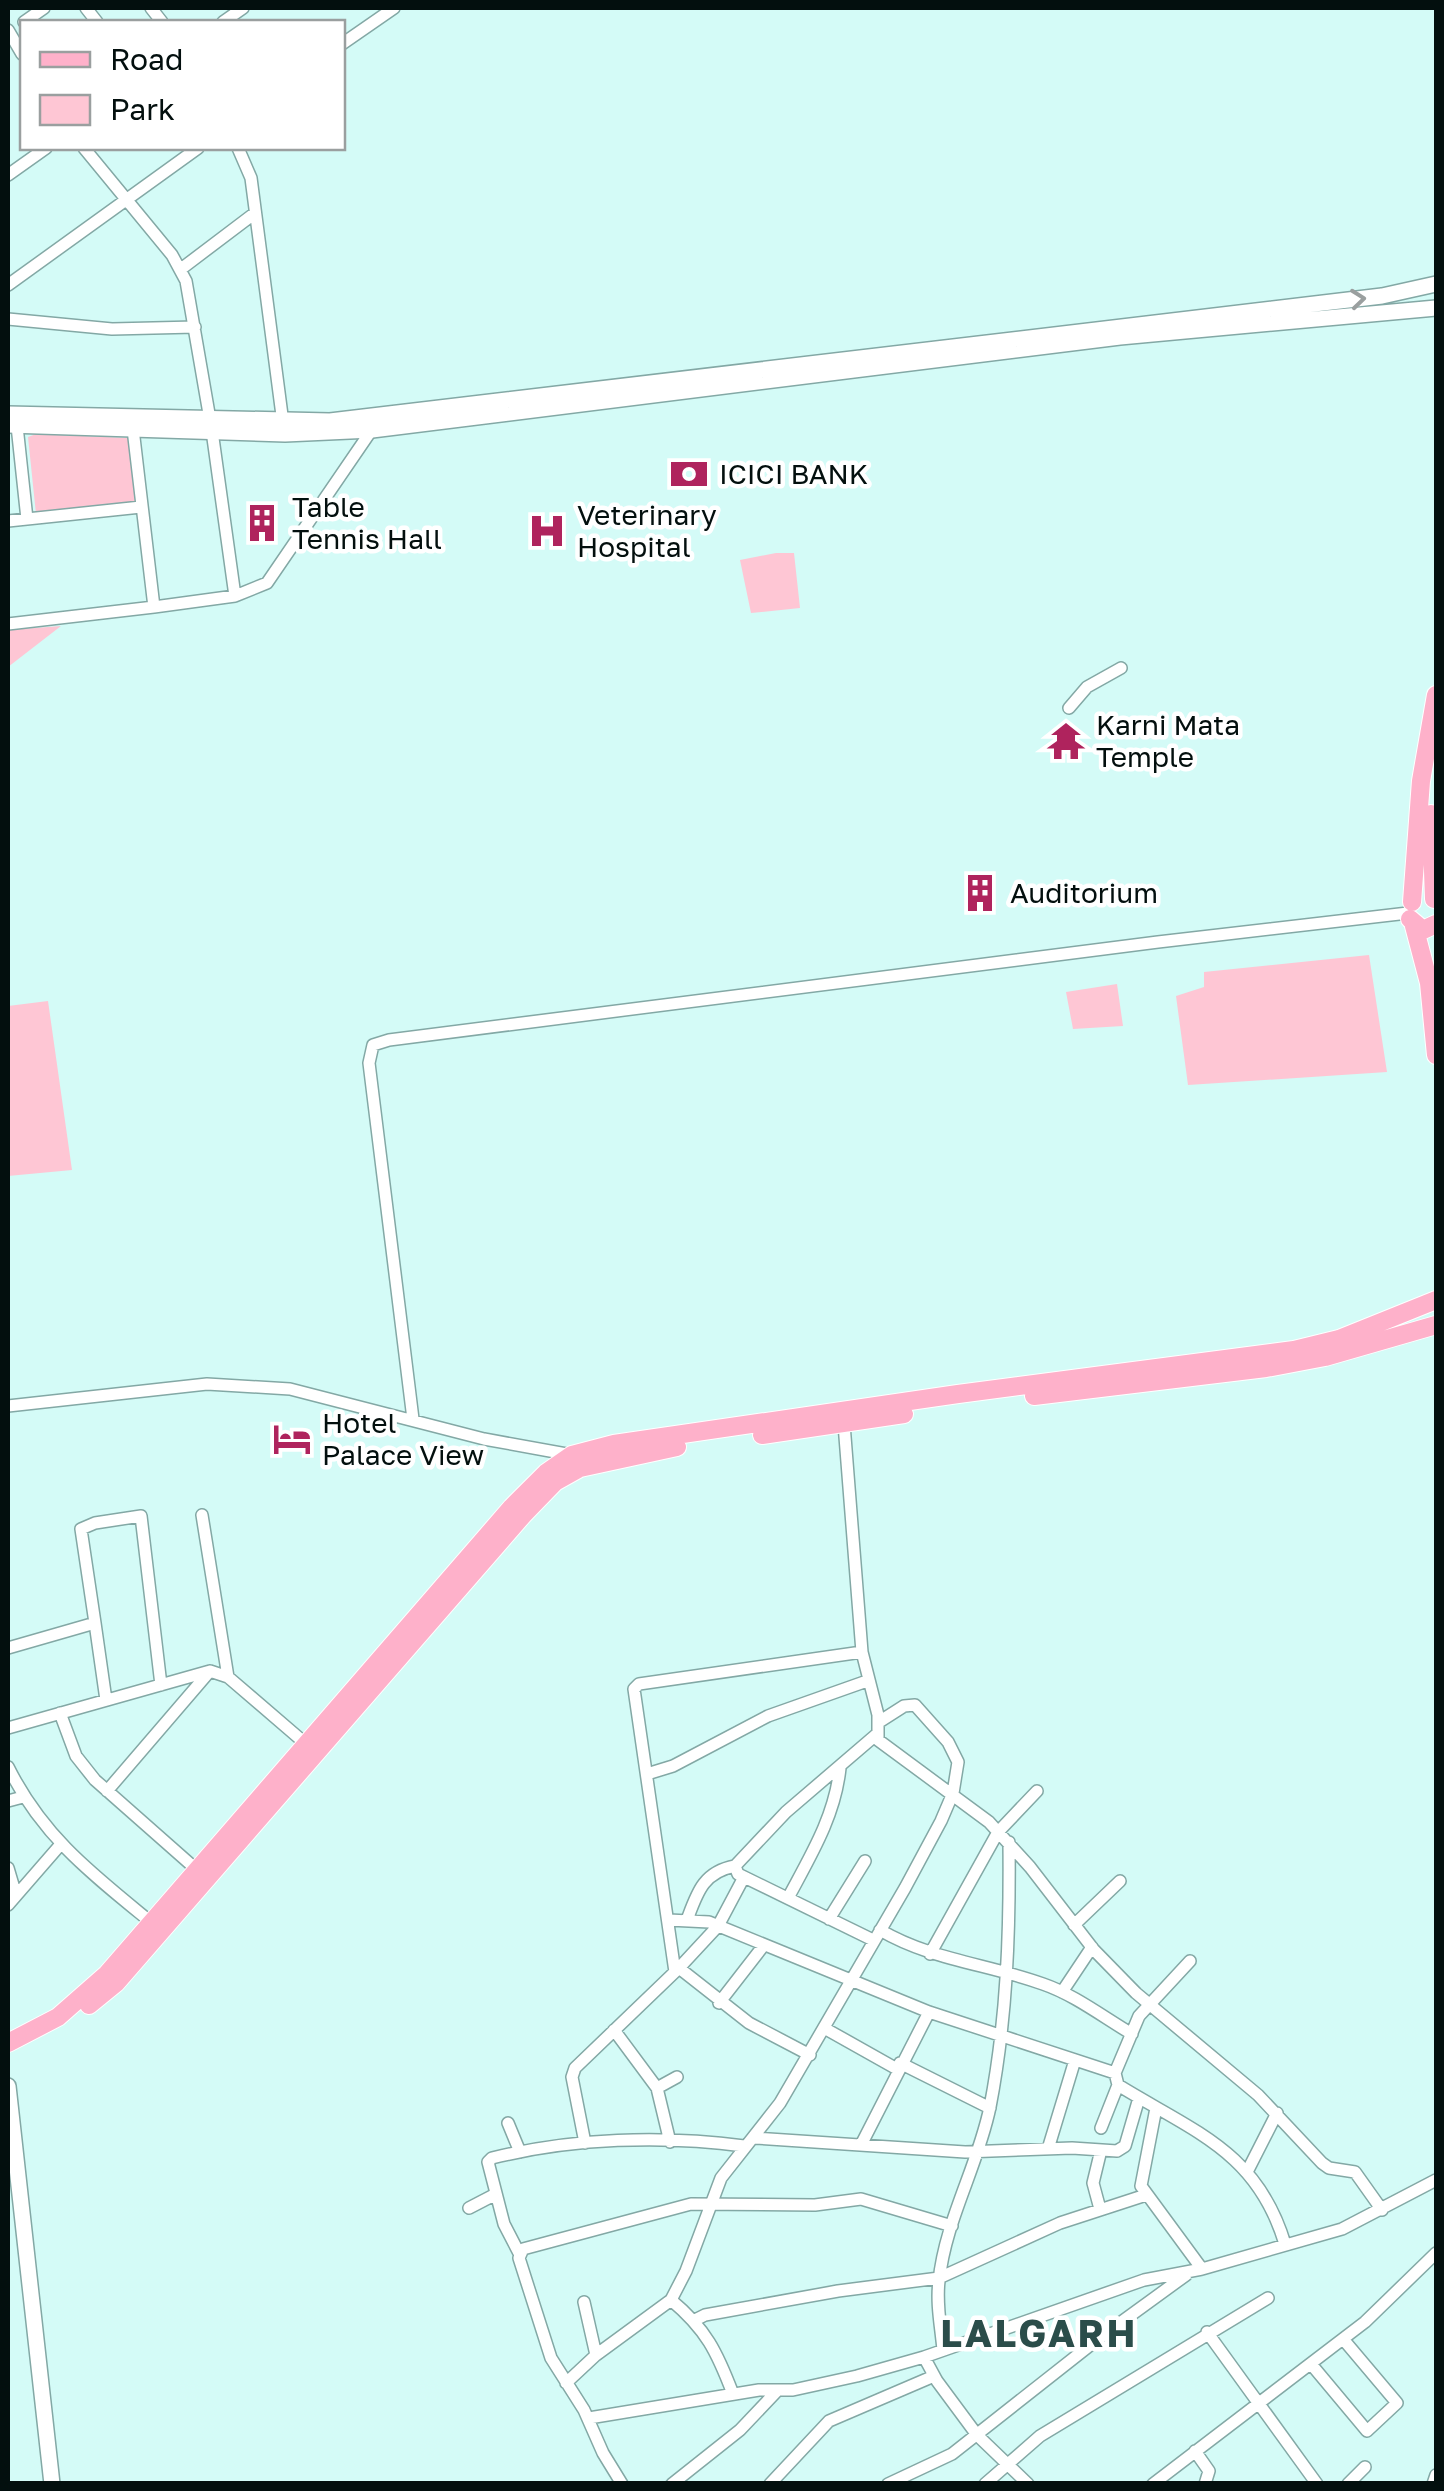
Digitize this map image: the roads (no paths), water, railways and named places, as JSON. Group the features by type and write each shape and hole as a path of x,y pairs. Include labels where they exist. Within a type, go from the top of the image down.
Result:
{"main road":[{"path":"1436,695 1426,744 1412,914 1428,983 1436,1055"},
{"path":"1412,914 1426,896 1435,900 1430,806 1436,752"},
{"path":"1412,914 1423,930 1436,924"},
{"path":"8,2043 58,2017 107,1974 512,1507 572,1454 614,1444 958,1394 1294,1350 1338,1339 1436,1300"},
{"path":"8,2054 49,2035 116,1983 512,1527 555,1482 580,1468 617,1458 942,1407 1266,1368 1325,1357 1436,1325"}],"street":[{"path":"345,42 394,8"},
{"path":"8,156 12,172 43,150"},
{"path":"86,150 181,269 212,425 235,596"},
{"path":"8,284 190,150"},
{"path":"239,150 251,178 284,427"},
{"path":"181,269 255,213"},
{"path":"8,624 254,591 275,575 376,423 783,366 1382,296 1436,284"},
{"path":"11,422 284,427 376,423 1120,337 1436,308"},
{"path":"8,319 112,329 195,326"},
{"path":"11,422 133,429 212,425"},
{"path":"11,422 27,519"},
{"path":"133,429 154,606"},
{"path":"8,521 141,507"},
{"path":"1068,708 1087,687 1120,668"},
{"path":"413,1419 368,1063 373,1045 1177,939 1412,914"},
{"path":"8,1406 208,1384 290,1389 484,1438 572,1454"},
{"path":"844,1424 862,1652 881,1744 952,1793 1009,1842 1092,1948 1148,2003 1277,2113 1329,2168 1355,2172 1382,2210"},
{"path":"202,1515 228,1677"},
{"path":"106,1700 81,1529 95,1523 141,1516 161,1685"},
{"path":"8,1648 95,1623"},
{"path":"810,2055 749,2023 677,1970 634,1694 639,1684 862,1652"},
{"path":"8,1728 210,1672 228,1677 306,1744"},
{"path":"107,1791 210,1672"},
{"path":"647,1774 673,1766 768,1716 867,1681"},
{"path":"566,2383 671,2300 686,2271 720,2178 810,2055 906,1888 952,1793 958,1762 948,1742 915,1705 904,1706 840,1768 786,1812 735,1866 716,1872 703,1882 687,1920"},
{"path":"60,1713 76,1756 107,1791 197,1870"},
{"path":"8,1767 23,1797 60,1844 152,1922"},
{"path":"788,1898 829,1820 838,1792 840,1768"},
{"path":"930,1954 998,1832 1038,1791"},
{"path":"8,1801 23,1797"},
{"path":"944,2350 938,2308 939,2278 990,2108 1000,2034 1010,1948 1009,1842"},
{"path":"12,1900 60,1844"},
{"path":"828,1918 865,1861"},
{"path":"735,1866 738,1874 828,1918 909,1948 1062,1992 1132,2034"},
{"path":"8,1868 12,1900"},
{"path":"586,2143 572,2072 718,1926 744,1877"},
{"path":"1074,1925 1120,1881"},
{"path":"668,1920 718,1926 928,2012 1076,2060 1117,2079 1139,2098 1210,2141 1248,2170 1266,2197 1285,2244"},
{"path":"720,2003 764,1945"},
{"path":"1062,1992 1092,1948"},
{"path":"1102,2128 1132,2034 1148,2003 1190,1962"},
{"path":"860,2145 928,2012"},
{"path":"824,2028 990,2108"},
{"path":"614,2030 657,2088 670,2142"},
{"path":"1048,2148 1076,2060"},
{"path":"657,2088 678,2077"},
{"path":"8,2086 52,2484"},
{"path":"474,2157 492,2158 586,2143 708,2141 979,2152 1048,2148 1117,2151 1125,2146 1139,2098"},
{"path":"1156,2108 1140,2181 1196,2270"},
{"path":"1248,2170 1277,2113"},
{"path":"508,2123 520,2152"},
{"path":"1100,2209 1092,2183 1101,2150"},
{"path":"492,2158 488,2162 504,2224 519,2252 551,2358 589,2418 603,2453 622,2484"},
{"path":"589,2418 733,2394 778,2391 924,2357 1144,2280 1196,2270 1342,2230 1436,2180"},
{"path":"468,2208 496,2194"},
{"path":"695,2320 838,2291 939,2278 1100,2209 1146,2195"},
{"path":"519,2252 608,2224 691,2204 814,2204 861,2199 952,2226"},
{"path":"1154,2484 1342,2340 1436,2253"},
{"path":"888,2484 952,2454 1098,2340 1196,2270"},
{"path":"986,2484 1040,2436 1268,2298"},
{"path":"671,2300 695,2320 715,2348 733,2394"},
{"path":"584,2302 596,2356"},
{"path":"1207,2332 1317,2484"},
{"path":"1311,2364 1366,2431 1397,2403 1342,2340"},
{"path":"924,2357 977,2435 1028,2484"},
{"path":"880,2369 889,2395"},
{"path":"770,2484 828,2421 934,2376"},
{"path":"672,2484 740,2430 778,2391"},
{"path":"1195,2451 1209,2471 1205,2484"},
{"path":"1348,2484 1365,2467"},
{"path":"1433,2484 1436,2476"}],"place":[{"name":"ICICI BANK","path":"689,474"},
{"name":"Table Tennis Hall","path":"262,523"},
{"name":"Veterinary Hospital","path":"547,531"},
{"name":"Karni Mata Temple","path":"1066,741"},
{"name":"Auditorium","path":"980,893"},
{"name":"Hotel Palace View","path":"292,1439"}],"district":[{"name":"LALGARH","path":"1039,2334"}]}
